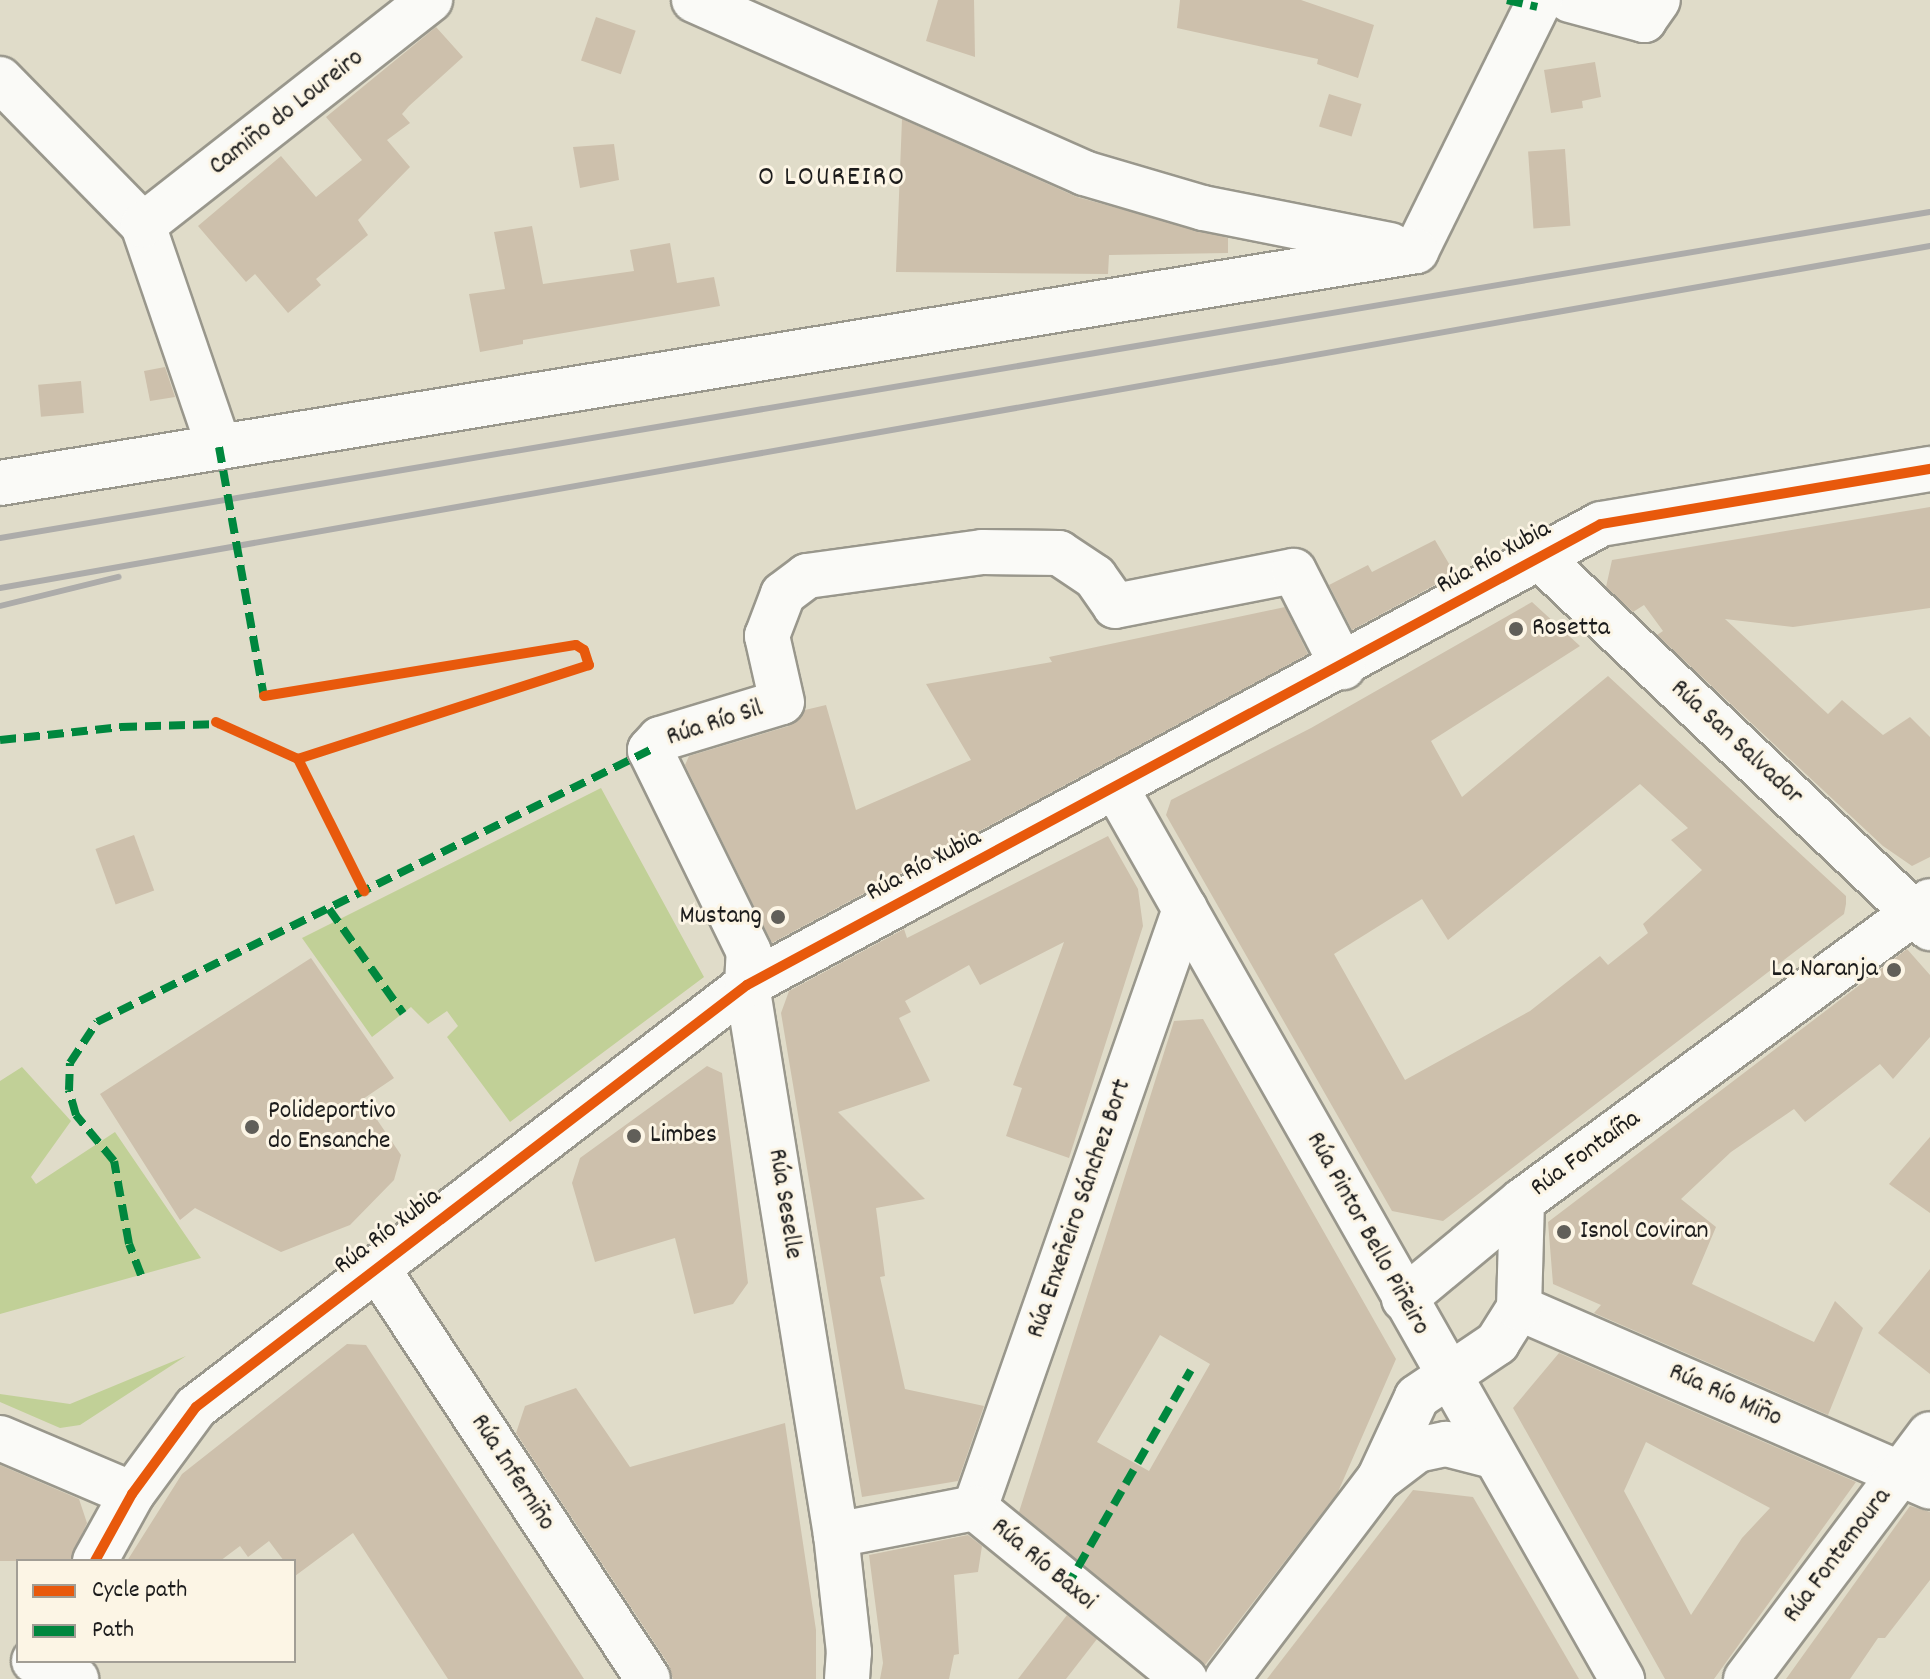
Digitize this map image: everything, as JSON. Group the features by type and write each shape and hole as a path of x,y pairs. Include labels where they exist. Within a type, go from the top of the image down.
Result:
{"street":[{"name":"Camiño do Loureiro","path":"143,225 430,0"},
{"path":"694,0 1084,173 1203,208 1416,251"},
{"path":"1416,251 1540,0"},
{"path":"1570,0 1651,10"},
{"path":"0,79 143,225 219,447"},
{"path":"0,483 1416,251"},
{"name":"Rúa Río Xubia","path":"96,1559 132,1494 196,1407 747,985 1343,667 1601,524 1930,469"},
{"name":"Rúa Río Sil","path":"650,750 660,739 782,702 767,636 783,594 807,576 982,552 1059,553 1095,577 1115,606 1294,571 1343,667"},
{"name":"Rúa San Salvador","path":"1540,558 1925,913"},
{"name":"Rúa Seselle","path":"650,750 749,952 747,985 836,1535 849,1652 847,1679"},
{"name":"Rúa Pintor Bello Piñeiro","path":"1116,788 1446,1374 1622,1679"},
{"name":"Rúa Enxeñeiro Sánchez Bort","path":"975,1508 1185,909"},
{"name":"Rúa Fontaíña","path":"1519,1308 1522,1201 1925,913"},
{"path":"1404,1299 1522,1201"},
{"name":"Rúa Inferniño","path":"377,1268 648,1679"},
{"path":"1227,1679 1379,1479 1417,1397 1446,1374 1497,1343 1519,1308"},
{"name":"Rúa Río Miño","path":"1519,1308 1915,1480"},
{"name":"Rúa Fontemoura","path":"1746,1679 1915,1480 1930,1434"},
{"path":"0,1438 132,1494"},
{"path":"1379,1479 1417,1450 1446,1444 1493,1456"},
{"name":"Rúa Río Baxoi","path":"836,1535 975,1508 1185,1679"}],"green space":[{"path":"601,788 704,977 510,1122 447,1037 458,1026 447,1011 428,1024 411,1007 372,1037 302,938"},
{"path":"22,1067 71,1121 31,1177 36,1184 115,1132 201,1258 0,1314 0,1081"},
{"path":"186,1356 80,1425 60,1428 0,1402 0,1394 70,1404"}],"building":[{"path":"938,0 974,0 975,57 926,41"},
{"path":"1180,0 1301,0 1374,25 1358,78 1317,64 1318,59 1177,28"},
{"path":"596,17 636,31 621,74 581,60"},
{"path":"436,27 463,57 409,106 402,114 410,123 387,140 410,167 358,220 368,235 316,279 321,285 288,313 255,274 246,282 198,226 281,156 316,197 362,160 326,117"},
{"path":"1595,62 1601,97 1582,101 1583,108 1551,113 1544,70"},
{"path":"1329,94 1362,104 1352,136 1319,127"},
{"path":"902,119 1077,197 1228,238 1228,253 1109,255 1108,274 896,272"},
{"path":"614,144 619,180 580,188 573,147"},
{"path":"1565,149 1570,226 1533,228 1528,152"},
{"path":"532,226 543,284 634,271 630,250 670,243 677,283 714,277 720,306 523,340 523,344 480,352 469,294 505,289 494,232"},
{"path":"165,367 175,397 150,401 144,371"},
{"path":"81,381 84,413 41,417 38,385"},
{"path":"1930,507 1930,608 1793,627 1725,619 1828,714 1842,700 1883,735 1910,717 1930,737 1930,857 1912,866 1883,846 1657,635 1663,631 1644,605 1633,612 1606,587 1612,560"},
{"path":"1435,540 1455,574 1352,630 1329,585 1368,565 1372,572"},
{"path":"1532,602 1580,646 1431,741 1462,797 1608,676 1846,896 1844,914 1443,1221 1392,1211 1166,815 1171,800 1311,728","holes":["1640,784 1688,828 1671,840 1702,870 1643,924 1648,933 1608,965 1600,956 1530,1011 1405,1080 1334,954 1422,899 1448,940"]},
{"path":"1285,607 1308,654 772,943 685,765 689,756 789,726 805,710 826,705 856,810 971,760 926,684 1052,662 1049,657"},
{"path":"134,835 154,890 116,904 95,849"},
{"path":"1108,836 1138,889 1143,926 1069,1158 1006,1136 1022,1088 1013,1085 1064,942 980,985 969,965 905,1001 911,1012 899,1018 930,1081 838,1112 925,1199 876,1208 885,1276 880,1277 905,1389 984,1406 958,1481 862,1497 781,1013 789,991 904,929 907,938"},
{"path":"1907,949 1930,975 1930,1037 1893,1079 1880,1064 1805,1122 1794,1109 1731,1152 1681,1199 1716,1227 1692,1284 1814,1342 1835,1301 1863,1328 1828,1415 1594,1313 1601,1305 1553,1284 1548,1222"},
{"name":"Polideportivo do Ensanche","path":"311,958 394,1078 363,1099 401,1155 394,1180 350,1225 281,1252 195,1208 180,1220 100,1094"},
{"path":"1203,1019 1396,1359 1338,1492 1205,1665 1019,1512 1174,1021","holes":["1160,1335 1210,1364 1149,1471 1097,1442"]},
{"path":"707,1066 722,1073 748,1283 733,1304 694,1314 675,1238 595,1262 572,1183 580,1158"},
{"path":"1930,1137 1930,1213 1889,1184"},
{"path":"1930,1269 1930,1374 1878,1333"},
{"path":"347,1344 366,1345 584,1679 448,1679 353,1533 296,1575 296,1559 282,1559 269,1541 248,1557 240,1546 223,1559 128,1559 182,1474"},
{"path":"1559,1353 1856,1482 1714,1679 1665,1679 1513,1408","holes":["1646,1442 1770,1508 1742,1538 1691,1615 1624,1491"]},
{"path":"576,1388 630,1467 785,1423 816,1630 816,1679 673,1679 669,1665 516,1433 525,1406"},
{"path":"0,1465 79,1499 87,1523 71,1559 0,1561"},
{"path":"1413,1490 1473,1497 1579,1679 1267,1679"},
{"path":"1910,1506 1930,1512 1930,1580 1885,1638 1878,1638 1850,1679 1786,1679"},
{"path":"968,1535 982,1546 978,1572 954,1575 959,1654 954,1655 949,1679 880,1679 883,1663 869,1555"},
{"path":"1067,1615 1097,1639 1066,1679 1018,1679"}],"railway":[{"path":"0,538 1930,212"},
{"path":"0,588 1930,246"},
{"path":"0,606 118,577"}],"marked path":[{"path":"1507,0 1537,7"},
{"path":"219,447 264,696 272,694"},
{"path":"0,740 121,727 221,724"},
{"path":"141,1275 129,1244 114,1161 76,1115 69,1090 70,1063 97,1022 650,750"},
{"path":"329,909 403,1013"},
{"path":"1066,1588 1191,1370"}],"cycle path":[{"path":"96,1559 132,1494 196,1407 747,985 1601,524 1930,469"},
{"path":"264,696 576,645 584,650 589,665 298,759"},
{"path":"216,722 298,759 364,891"}],"place":[{"name":"Rosetta","path":"1516,629"},
{"name":"Mustang","path":"778,917"},
{"name":"La Naranja","path":"1894,970"},
{"name":"Polideportivo do Ensanche","path":"252,1127"},
{"name":"Limbes","path":"634,1136"},
{"name":"Isnol Coviran","path":"1564,1232"}],"district":[{"name":"O LOUREIRO","path":"832,179"}]}
